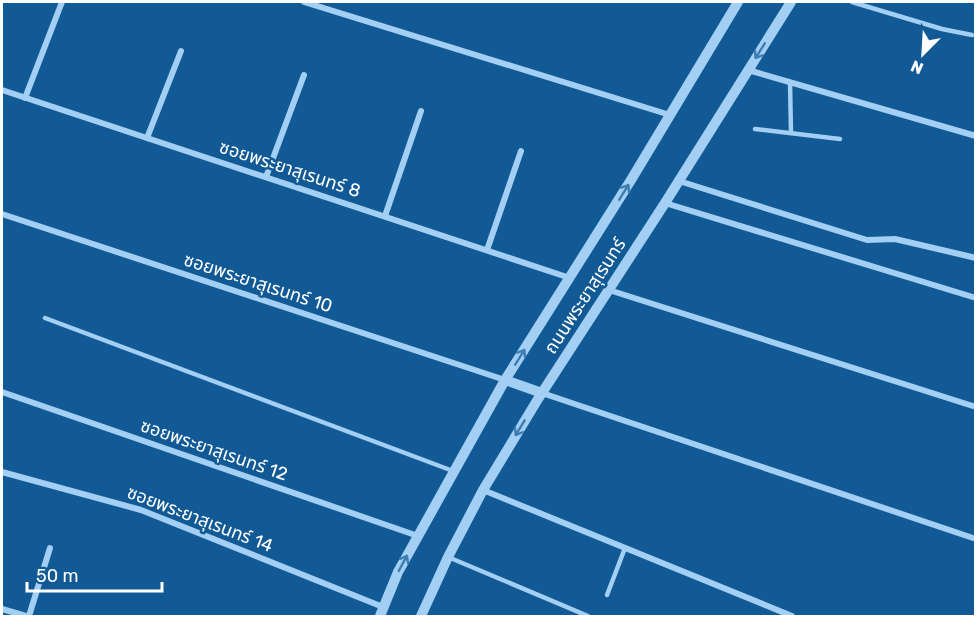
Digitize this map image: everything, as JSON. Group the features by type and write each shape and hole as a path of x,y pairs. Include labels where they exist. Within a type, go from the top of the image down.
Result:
{"street":[{"path":"25,98 62,2"},
{"path":"304,2 670,115"},
{"name":"ถนนพระยาสุเรนทร์","path":"382,612 398,572 505,380 570,278 737,2"},
{"name":"ถนนพระยาสุเรนทร์","path":"421,616 448,557 483,490 542,393 791,2"},
{"path":"147,138 181,51"},
{"path":"748,70 975,136"},
{"path":"266,177 304,75"},
{"name":"ซอยพระยาสุเรนทร์ 8","path":"2,90 570,278"},
{"path":"385,216 421,111"},
{"path":"487,250 521,151"},
{"path":"679,180 867,240 895,239 975,258"},
{"path":"665,203 975,298"},
{"name":"ซอยพระยาสุเรนทร์ 10","path":"2,214 505,380"},
{"path":"609,290 975,407"},
{"path":"505,380 975,539"},
{"name":"ซอยพระยาสุเรนทร์ 12","path":"2,392 418,536"},
{"name":"ซอยพระยาสุเรนทร์ 14","path":"2,472 141,510 382,612"},
{"path":"483,490 792,616"},
{"path":"2,609 27,616 50,548"}],"lane":[{"path":"852,2 942,29 972,35"},
{"path":"790,82 791,133"},
{"path":"755,129 840,139"},
{"path":"45,318 453,471"},
{"path":"607,595 625,548"},
{"path":"448,557 588,616"}]}
